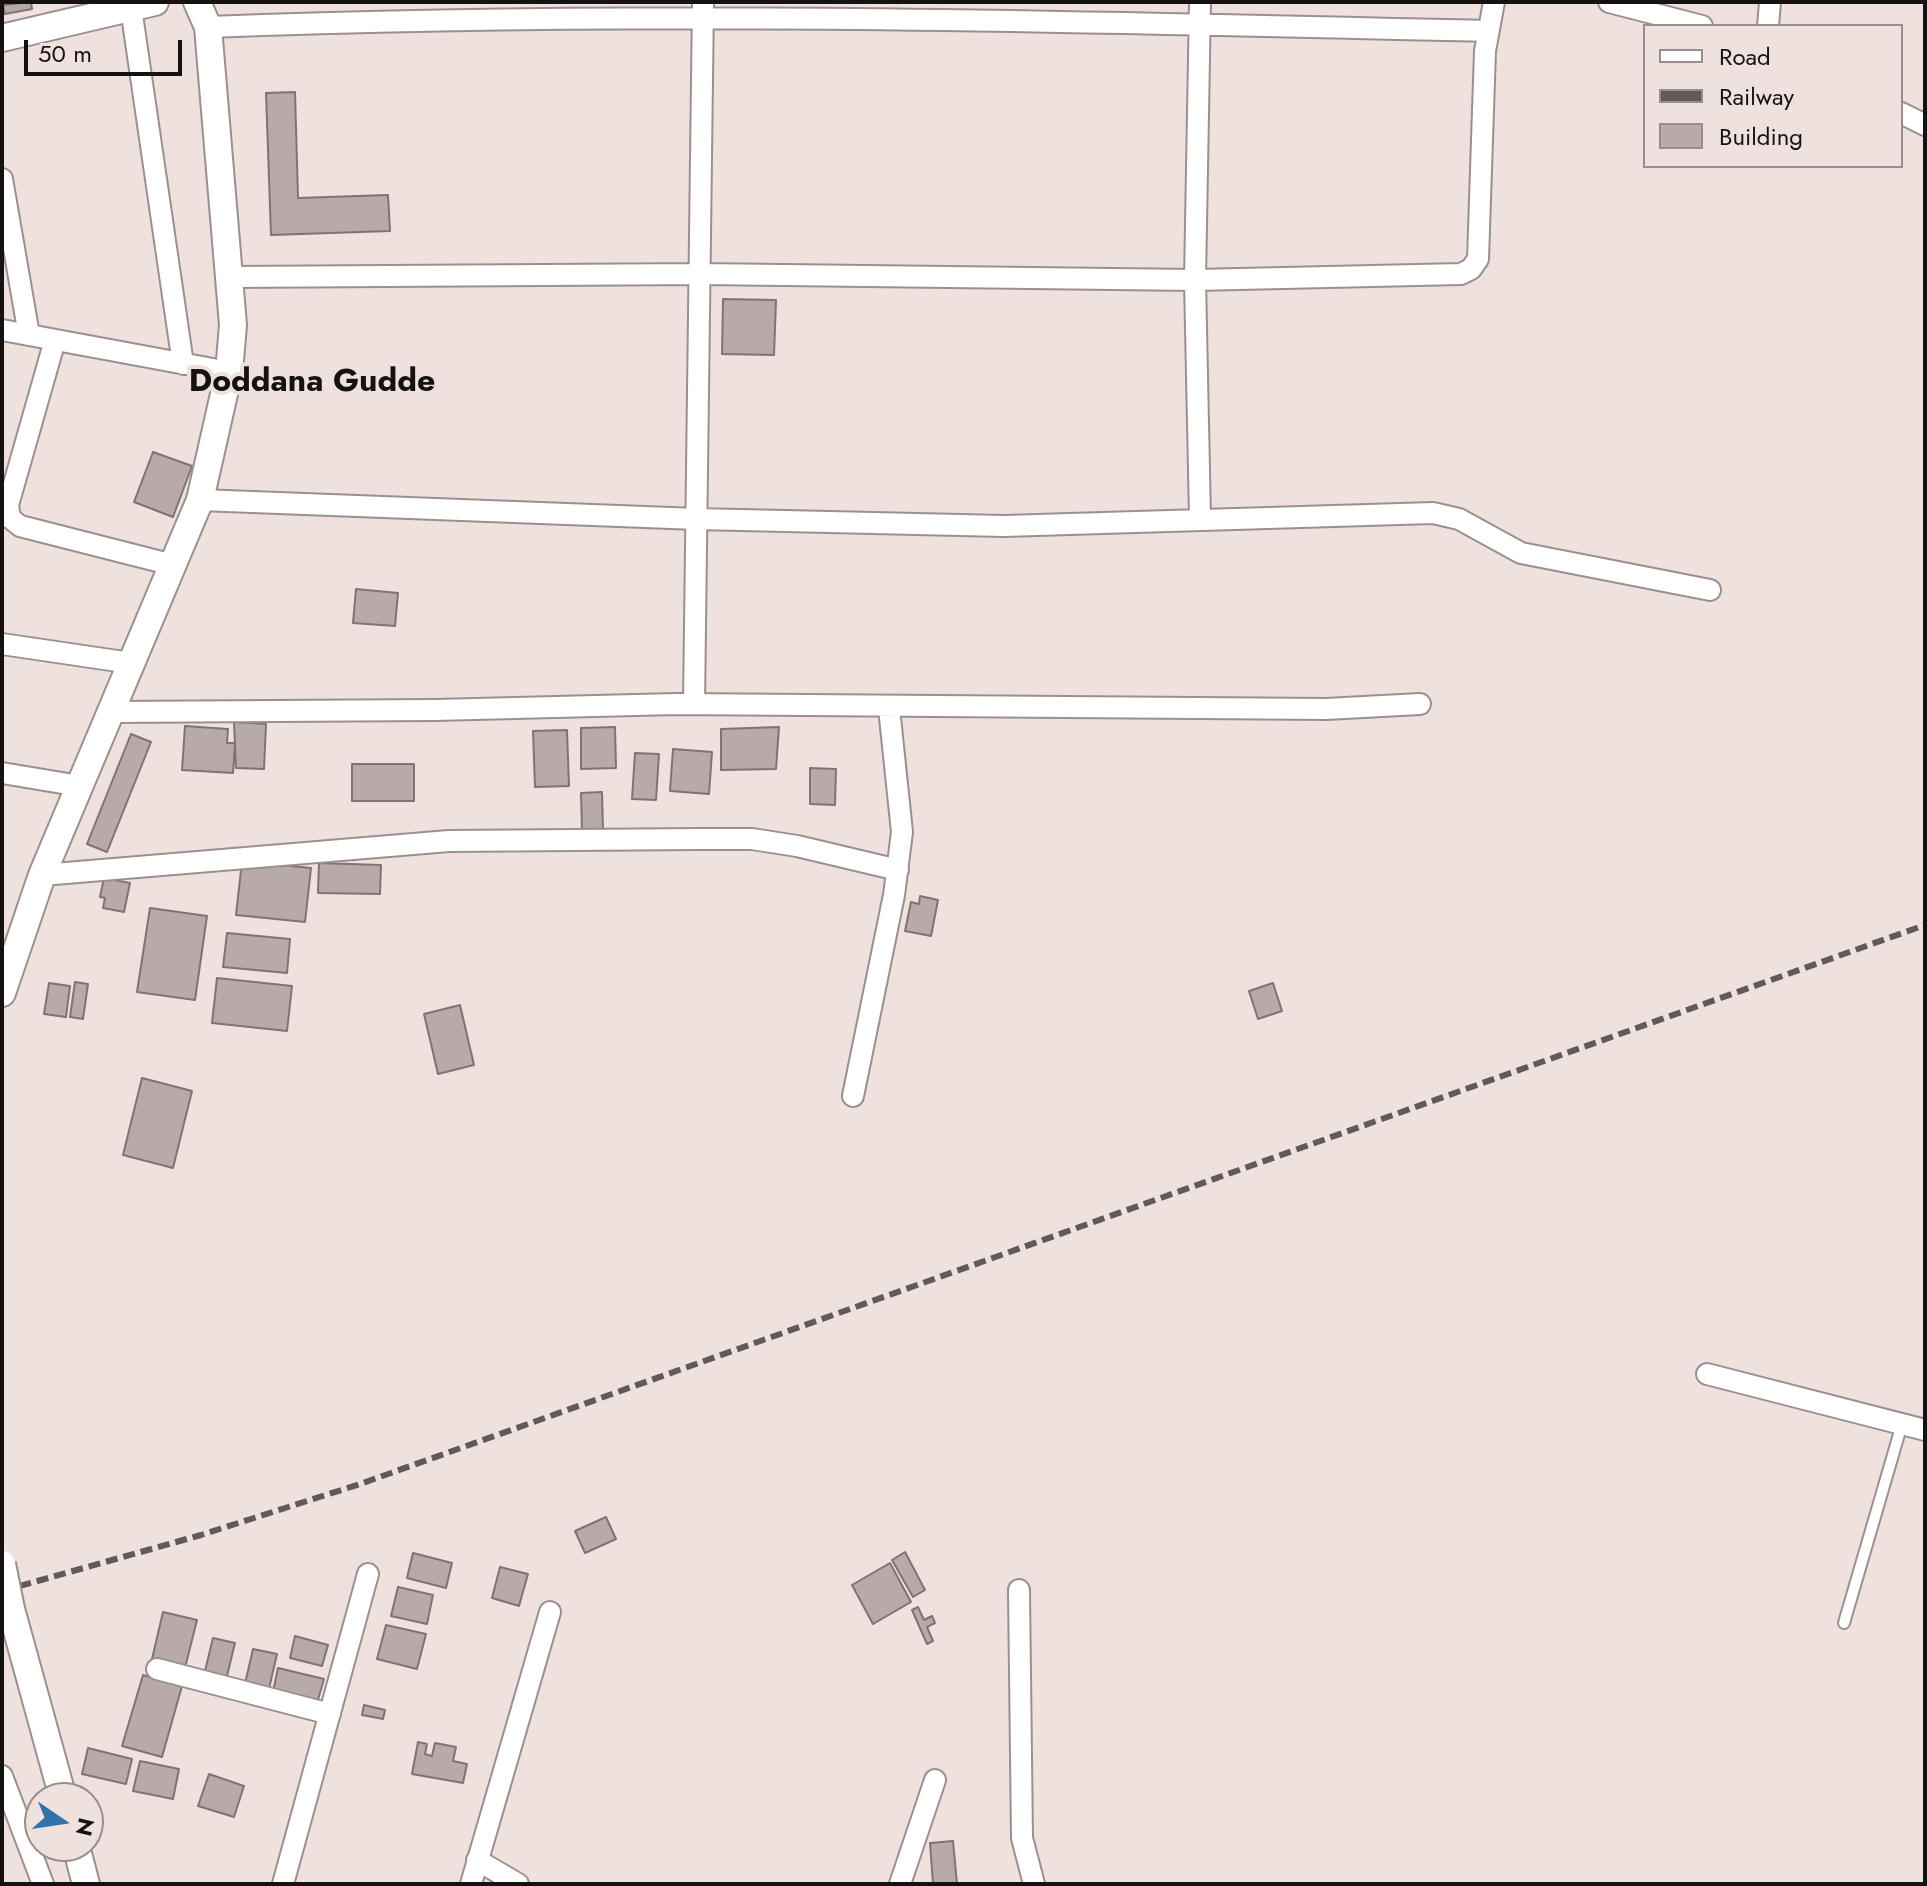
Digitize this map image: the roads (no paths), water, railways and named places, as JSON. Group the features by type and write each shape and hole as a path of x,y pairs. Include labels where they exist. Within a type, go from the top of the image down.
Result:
{"street":[{"path":"2,993 42,875 200,500 229,372 233,325 208,27 197,2"},
{"path":"1200,2 1195,280 1200,518"},
{"path":"229,277 701,274 1195,280 1461,274 1471,269 1478,259 1488,31 1494,2"},
{"path":"1609,2 1694,24"},
{"path":"1768,24 1770,2"},
{"path":"2,38 143,5 183,364"},
{"path":"208,27 703,11 1488,31"},
{"path":"694,704 703,11"},
{"path":"1903,114 1925,125"},
{"path":"2,179 29,335"},
{"path":"2,330 229,372"},
{"path":"55,340 8,505 10,518 20,526 173,565"},
{"path":"200,500 697,519 1004,526 1433,513 1459,519 1521,553 1710,590"},
{"path":"2,644 131,663"},
{"path":"111,712 694,704 889,708 1326,709 1420,704"},
{"path":"853,1096 898,870 902,832 889,708"},
{"path":"2,773 80,786"},
{"path":"42,875 449,841 698,839 782,844 898,870"},
{"path":"1707,1374 1925,1430"},
{"path":"2,1564 11,1609 59,1782"},
{"path":"283,1884 368,1574"},
{"path":"1019,1590 1022,1838 1034,1884"},
{"path":"471,1884 550,1612"},
{"path":"157,1669 330,1714"},
{"path":"2,1776 43,1884"},
{"path":"900,1884 935,1780"},
{"path":"477,1860 518,1884"},
{"path":"80,1862 86,1884"}],"lane":[{"path":"1844,1623 1902,1424"}],"railway":[{"path":"2,1591 201,1535 360,1484 1925,925"}],"district":[{"name":"Doddana Gudde","path":"312,383"}]}
